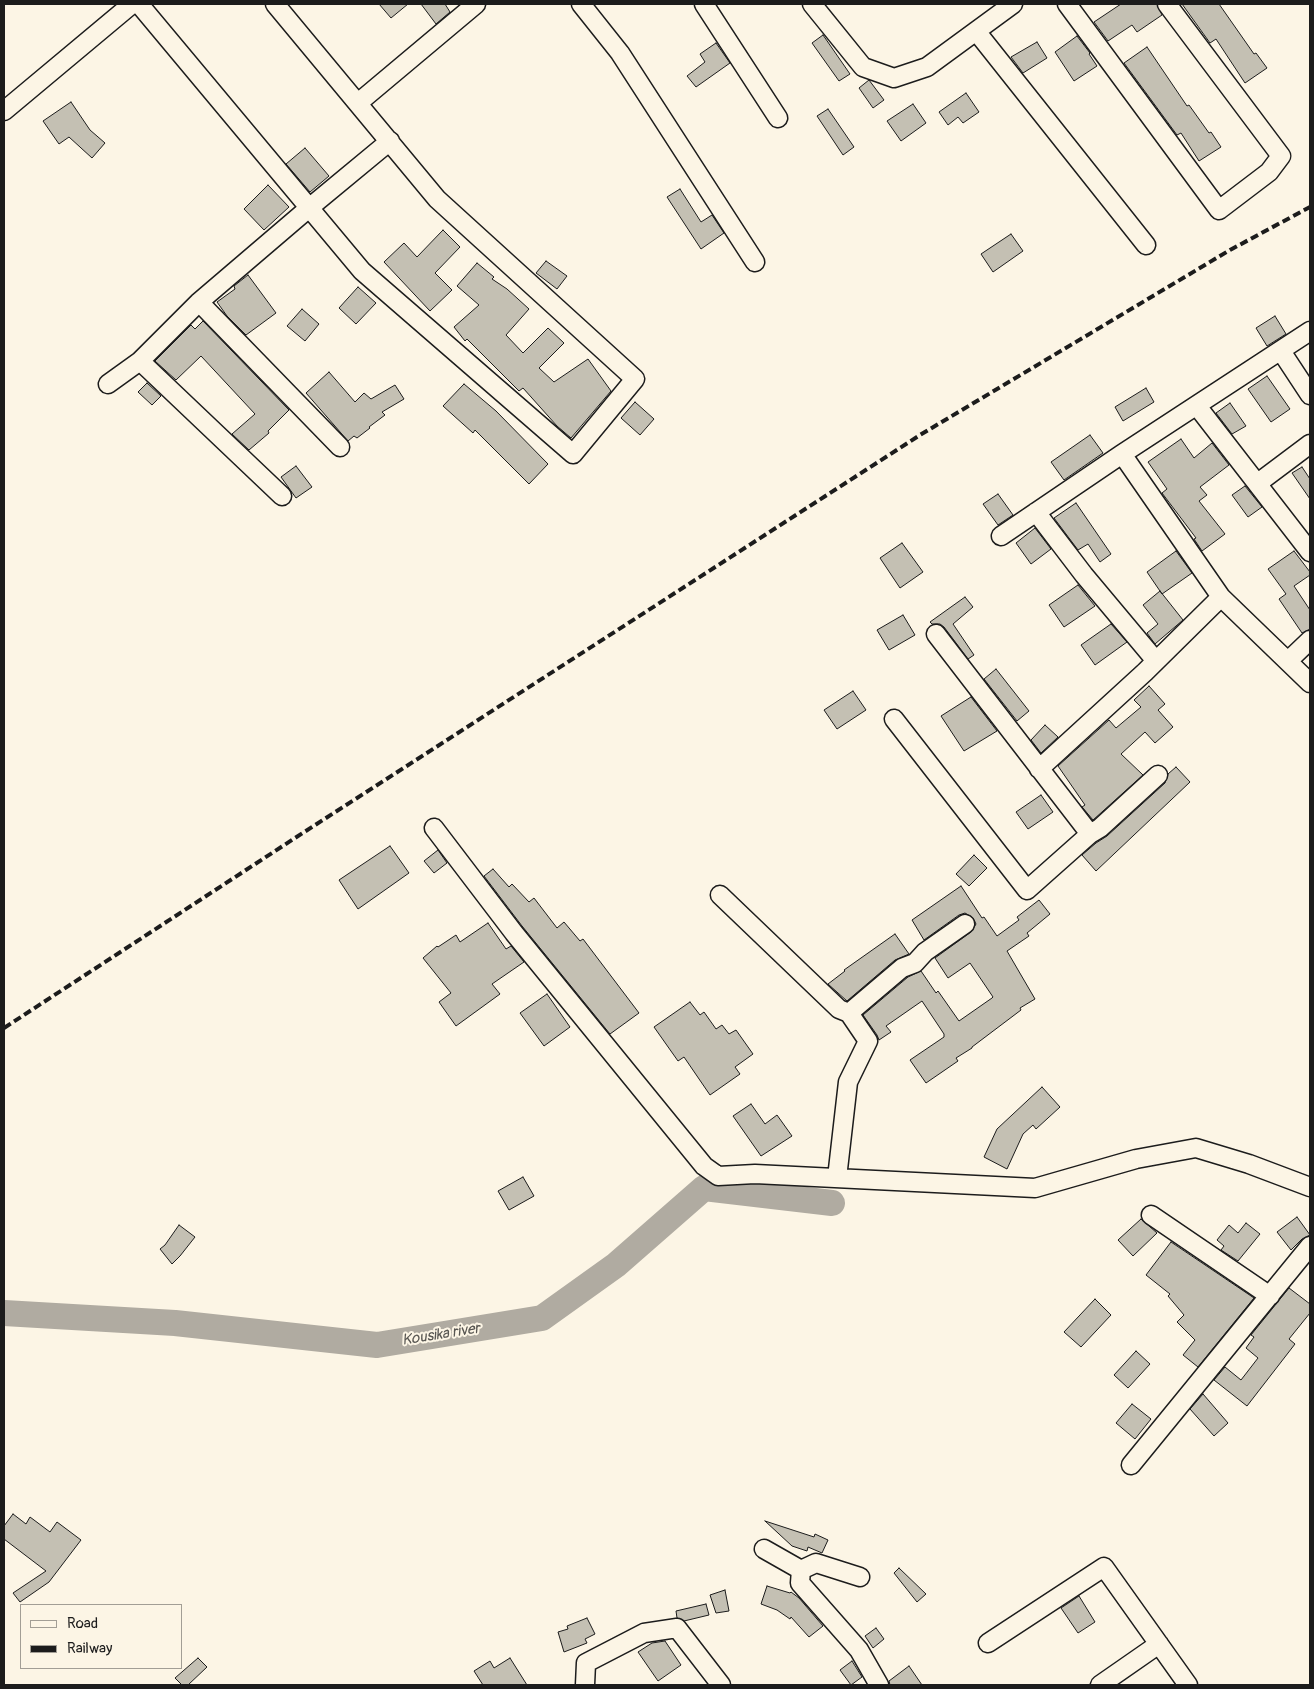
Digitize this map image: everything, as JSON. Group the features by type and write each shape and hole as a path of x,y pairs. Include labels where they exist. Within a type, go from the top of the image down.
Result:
{"street":[{"path":"4,111 132,4"},
{"path":"138,4 362,271 573,454 635,379 437,199 275,4"},
{"path":"358,103 476,4"},
{"path":"581,4 620,53 755,262"},
{"path":"704,4 778,118"},
{"path":"812,4 863,67 894,78 927,68 1013,4"},
{"path":"1067,4 1219,210 1269,172 1281,156 1167,4"},
{"path":"976,31 1146,245"},
{"path":"108,384 140,361 199,302 390,141"},
{"path":"199,302 340,447"},
{"path":"1002,536 1122,454 1310,331"},
{"path":"1281,351 1310,395"},
{"path":"140,361 282,496"},
{"path":"1197,406 1310,552"},
{"path":"1258,483 1310,444"},
{"path":"1122,454 1221,597 1310,683"},
{"path":"1036,512 1084,575 1156,661"},
{"path":"1039,769 1156,661 1221,597"},
{"path":"936,634 1090,834"},
{"path":"1288,661 1310,640"},
{"path":"894,719 1028,890 1158,775"},
{"path":"434,828 514,933 704,1166 718,1176 755,1174 1035,1188 1136,1159 1196,1148 1248,1164 1310,1187"},
{"path":"720,895 840,1009 849,1014 868,1041 848,1082 837,1178"},
{"path":"849,1014 902,968 915,963 924,952 965,924"},
{"path":"1150,1215 1270,1296"},
{"path":"1131,1465 1310,1246"},
{"path":"764,1549 801,1570"},
{"path":"801,1570 816,1563 860,1577"},
{"path":"988,1643 1104,1567 1188,1685"},
{"path":"801,1570 800,1583 859,1650 872,1683"},
{"path":"585,1685 586,1663 644,1633 678,1628 721,1685"},
{"path":"1100,1685 1159,1644"}],"building":[{"path":"379,4 408,4 391,18"},
{"path":"421,4 445,4 450,12 436,24"},
{"path":"1121,4 1157,4 1162,15 1137,32 1132,25 1108,41 1094,22"},
{"path":"1182,4 1219,4 1254,54 1256,53 1267,68 1245,83 1216,39 1210,43"},
{"path":"823,35 850,74 839,81 812,43"},
{"path":"1077,36 1097,66 1074,81 1055,52"},
{"path":"1037,42 1047,58 1023,73 1011,57"},
{"path":"716,43 730,63 696,87 687,76 705,62 700,54"},
{"path":"1147,47 1187,106 1189,105 1221,147 1199,161 1181,133 1177,135 1124,63"},
{"path":"869,80 884,100 873,108 859,88"},
{"path":"966,93 979,112 963,123 958,117 948,125 939,112"},
{"path":"71,102 90,130 105,143 92,158 69,137 59,144 43,121"},
{"path":"913,104 926,123 901,141 887,121"},
{"path":"828,109 854,147 843,155 817,116"},
{"path":"305,148 329,176 310,192 286,164"},
{"path":"268,185 289,207 264,230 244,209"},
{"path":"680,189 701,222 712,215 724,233 701,249 667,197"},
{"path":"443,230 460,247 435,273 452,290 430,311 384,262 404,243 417,257"},
{"path":"1011,234 1023,251 993,272 981,254"},
{"path":"546,261 567,276 557,289 536,273"},
{"path":"477,263 494,277 492,279 507,289 529,309 506,335 523,353 548,328 564,343 539,368 554,382 588,359 611,391 571,438 557,426 523,388 519,391 467,339 465,341 454,327 479,305 457,286"},
{"path":"248,275 276,313 246,335 227,316 217,302 235,289 234,286"},
{"path":"358,287 376,303 356,324 339,308"},
{"path":"302,309 319,324 305,341 287,326"},
{"path":"1275,316 1286,334 1267,346 1256,328"},
{"path":"203,321 289,410 268,431 269,433 249,450 232,434 255,414 201,356 176,380 155,361 191,325 195,329"},
{"path":"329,372 355,402 364,393 371,399 395,385 404,399 382,412 385,415 357,438 354,436 348,441 306,393"},
{"path":"1267,376 1290,409 1271,422 1248,389"},
{"path":"147,383 161,396 152,405 138,392"},
{"path":"464,384 496,411 548,464 529,484 475,430 473,433 443,406"},
{"path":"1146,388 1154,402 1123,421 1115,407"},
{"path":"635,402 654,419 640,435 621,418"},
{"path":"1230,403 1246,426 1232,434 1216,413"},
{"path":"1090,435 1103,453 1064,480 1051,462"},
{"path":"1181,439 1194,458 1212,443 1229,465 1200,487 1207,495 1199,501 1225,534 1202,551 1194,539 1196,538 1162,493 1167,489 1148,462"},
{"path":"296,466 312,487 296,498 281,477"},
{"path":"1302,467 1310,479 1310,499 1292,473"},
{"path":"1245,486 1262,507 1248,517 1232,495"},
{"path":"998,494 1013,515 998,525 983,504"},
{"path":"1076,503 1111,554 1100,562 1088,544 1078,550 1054,518"},
{"path":"1035,528 1051,549 1031,564 1016,543"},
{"path":"902,543 923,572 900,588 880,558"},
{"path":"1176,551 1192,573 1162,594 1147,572"},
{"path":"1294,551 1310,572 1310,575 1294,586 1310,610 1310,629 1302,633 1279,599 1286,594 1268,569"},
{"path":"1078,585 1095,606 1064,627 1049,605"},
{"path":"1160,591 1183,620 1155,644 1147,633 1158,624 1143,605"},
{"path":"965,597 973,607 953,624 974,655 968,659 944,627 930,622"},
{"path":"903,615 915,635 889,650 877,630"},
{"path":"1111,624 1127,642 1095,665 1081,645"},
{"path":"996,669 1029,711 1017,721 984,679"},
{"path":"1149,686 1165,704 1158,710 1173,727 1155,743 1145,732 1121,754 1143,775 1093,820 1082,807 1085,805 1058,766 1109,720 1116,728 1141,707 1134,700"},
{"path":"853,691 866,710 837,729 824,710"},
{"path":"971,697 997,731 964,751 941,716"},
{"path":"1045,725 1058,737 1041,753 1031,740"},
{"path":"1176,767 1190,782 1096,871 1082,855 1107,836 1165,783 1168,774"},
{"path":"1041,795 1053,812 1028,829 1016,812"},
{"path":"390,846 409,873 358,909 339,880"},
{"path":"438,850 447,863 434,873 424,861"},
{"path":"974,855 987,868 969,886 956,874"},
{"path":"493,869 509,887 512,884 529,902 534,898 557,928 564,922 580,941 583,939 639,1013 610,1034 484,876"},
{"path":"961,886 982,918 984,917 997,936 1019,920 1017,917 1039,900 1050,914 1027,933 1029,936 1007,951 1035,999 1020,1008 1021,1010 956,1058 958,1061 926,1083 910,1060 944,1037 944,1034 922,1001 886,1026 891,1032 879,1040 863,1015 908,977 921,971 959,1021 993,997 970,963 948,978 935,958 971,932 976,924 973,918 965,913 959,915 924,940 912,920"},
{"path":"488,923 506,949 511,946 524,962 492,984 500,994 456,1026 439,1002 451,993 423,958 437,946 456,935 460,942"},
{"path":"895,934 909,954 895,960 847,1001 828,984 844,970"},
{"path":"547,994 570,1027 544,1046 520,1013"},
{"path":"690,1002 700,1015 704,1012 716,1029 722,1025 729,1034 736,1030 753,1054 735,1067 740,1074 710,1095 684,1057 678,1061 654,1027"},
{"path":"1042,1087 1060,1107 1036,1129 1033,1125 1023,1134 1007,1169 984,1157 997,1129"},
{"path":"751,1104 765,1124 777,1115 792,1136 761,1156 733,1116"},
{"path":"523,1177 534,1196 509,1210 498,1191"},
{"path":"1297,1217 1310,1235 1302,1239 1291,1250 1277,1232"},
{"path":"1141,1219 1157,1233 1133,1256 1118,1240"},
{"path":"1246,1223 1260,1234 1238,1261 1221,1250 1224,1246 1217,1240 1229,1225 1238,1233"},
{"path":"179,1225 195,1237 172,1264 160,1249"},
{"path":"1171,1242 1254,1298 1198,1367 1183,1355 1195,1340 1177,1322 1184,1315 1168,1296 1170,1294 1146,1275"},
{"path":"1289,1288 1310,1304 1310,1313 1289,1339 1295,1344 1247,1406 1214,1380 1225,1367 1241,1380 1258,1358 1246,1348 1254,1337 1251,1335"},
{"path":"1095,1299 1111,1315 1081,1347 1064,1332"},
{"path":"1136,1351 1150,1364 1128,1388 1114,1375"},
{"path":"1203,1394 1228,1423 1214,1436 1190,1409"},
{"path":"1132,1404 1151,1419 1135,1439 1116,1423"},
{"path":"13,1514 26,1524 30,1517 50,1532 57,1522 81,1540 49,1582 20,1602 13,1593 46,1571 4,1539 4,1526"},
{"path":"765,1521 814,1537 815,1534 828,1540 822,1553 808,1547 807,1551 792,1546"},
{"path":"899,1568 926,1594 917,1602 894,1573"},
{"path":"767,1586 791,1592 799,1598 823,1626 809,1637 791,1617 790,1619 777,1610 761,1604"},
{"path":"725,1590 729,1611 716,1613 710,1595"},
{"path":"1079,1596 1095,1622 1078,1633 1061,1608"},
{"path":"706,1604 709,1615 684,1621 677,1618 676,1611"},
{"path":"587,1618 595,1634 585,1639 587,1643 564,1652 558,1632 568,1629 567,1626"},
{"path":"876,1628 884,1639 873,1648 865,1636"},
{"path":"665,1641 681,1665 658,1681 638,1652 652,1643"},
{"path":"198,1658 207,1667 188,1685 182,1685 175,1678"},
{"path":"510,1658 527,1685 483,1685 474,1671 490,1661 494,1668"},
{"path":"852,1661 862,1677 851,1685 840,1670"},
{"path":"909,1666 922,1685 890,1685 889,1681"}],"waterway":[{"name":"Kousika river","path":"4,1313 175,1323 377,1345 542,1318 616,1265 704,1188 832,1203"}],"railway":[{"path":"4,1028 920,435 1230,250 1310,207"}]}
